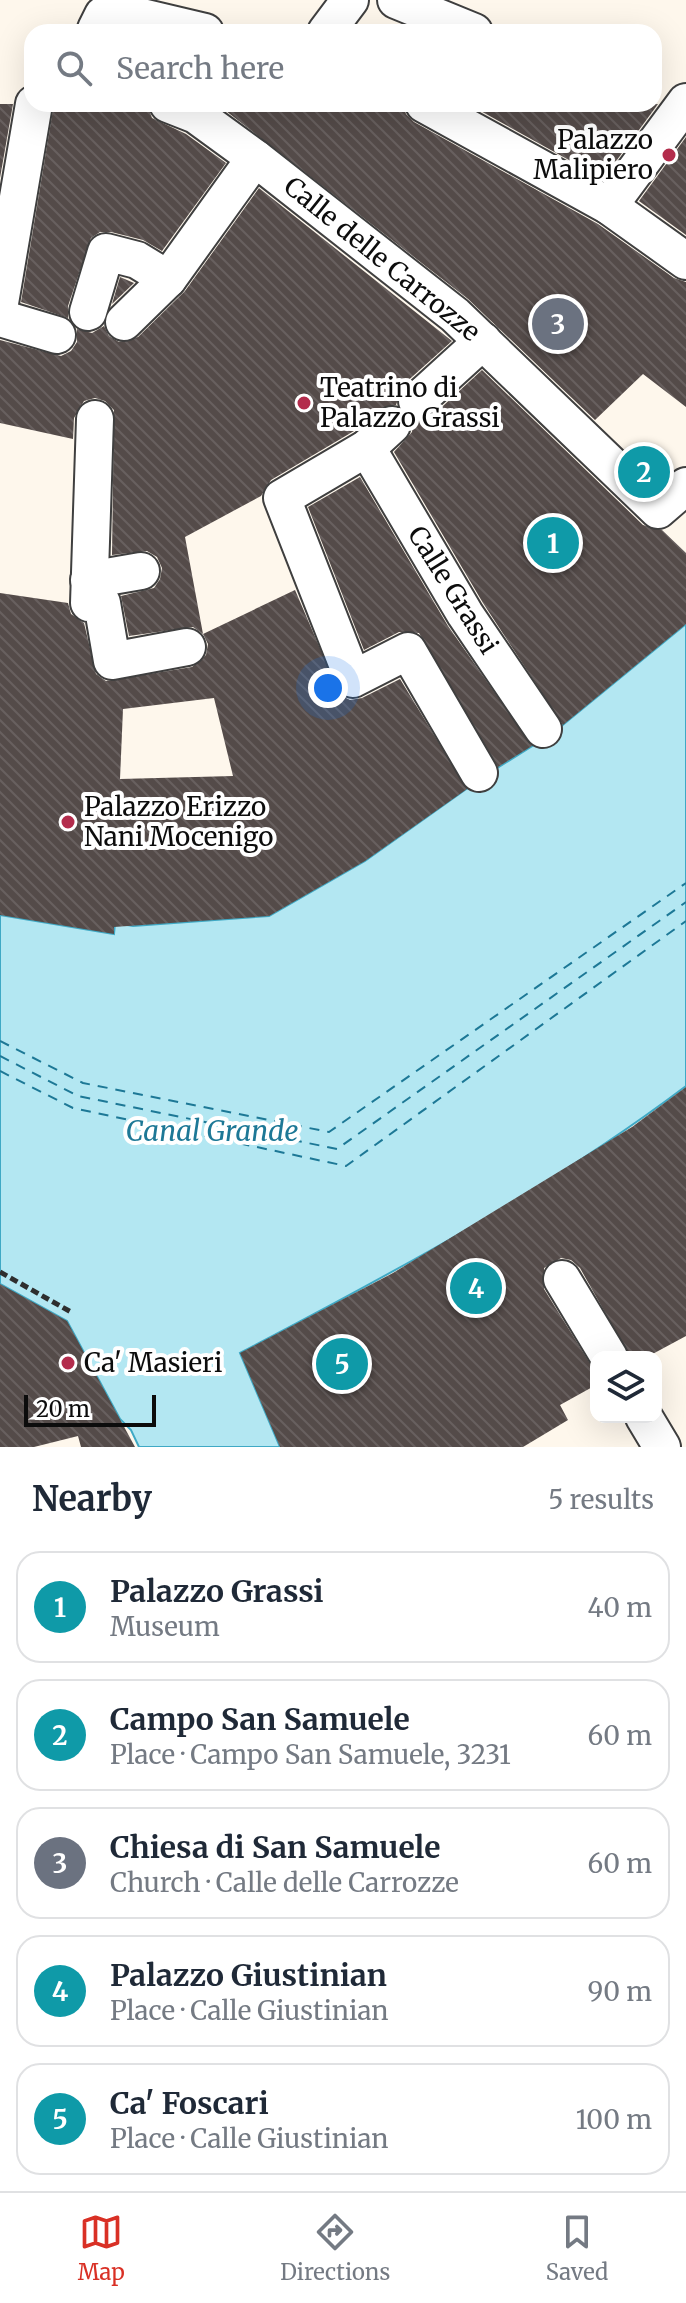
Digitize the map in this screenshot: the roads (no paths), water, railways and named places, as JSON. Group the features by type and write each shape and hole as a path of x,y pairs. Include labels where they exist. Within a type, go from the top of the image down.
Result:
{"street":[{"path":"332,24 350,0"},
{"path":"396,0 454,24"},
{"path":"98,24 103,15 112,10 160,8 190,24"},
{"path":"609,206 686,102"},
{"path":"0,303 33,112"},
{"name":"Calle delle Carrozze","path":"188,112 255,158 483,341 578,437 658,510 686,486"},
{"path":"439,112 609,206 686,261"},
{"path":"124,322 168,279 255,158"},
{"path":"88,312 106,252 137,260 168,279"},
{"path":"0,318 57,335"},
{"path":"479,773 408,651 353,679 282,498 392,425 483,341"},
{"path":"95,419 89,603 102,603 112,661 187,647"},
{"name":"Calle Grassi","path":"392,425 465,614 543,729"},
{"path":"89,580 141,571"},
{"path":"562,1279 605,1351"},
{"path":"648,1423 662,1447"}],"water":[{"name":"Canal Grande","path":"686,624 686,1086 525,1195 412,1261 240,1353 280,1447 139,1447 131,1430 120,1419 67,1321 0,1284 0,915 114,934 115,923 133,926 269,916 365,861 486,775 553,733"}],"place":[{"name":"Palazzo Malipiero","path":"669,155"},
{"name":"Chiesa di San Samuele","path":"558,324"},
{"name":"Teatrino di Palazzo Grassi","path":"304,403"},
{"name":"Campo San Samuele","path":"644,472"},
{"name":"Palazzo Grassi","path":"553,543"},
{"name":"Palazzo Erizzo Nani Mocenigo","path":"68,822"},
{"name":"Palazzo Giustinian","path":"476,1288"},
{"name":"Ca' Masieri","path":"68,1363"},
{"name":"Ca' Foscari","path":"342,1364"}]}
